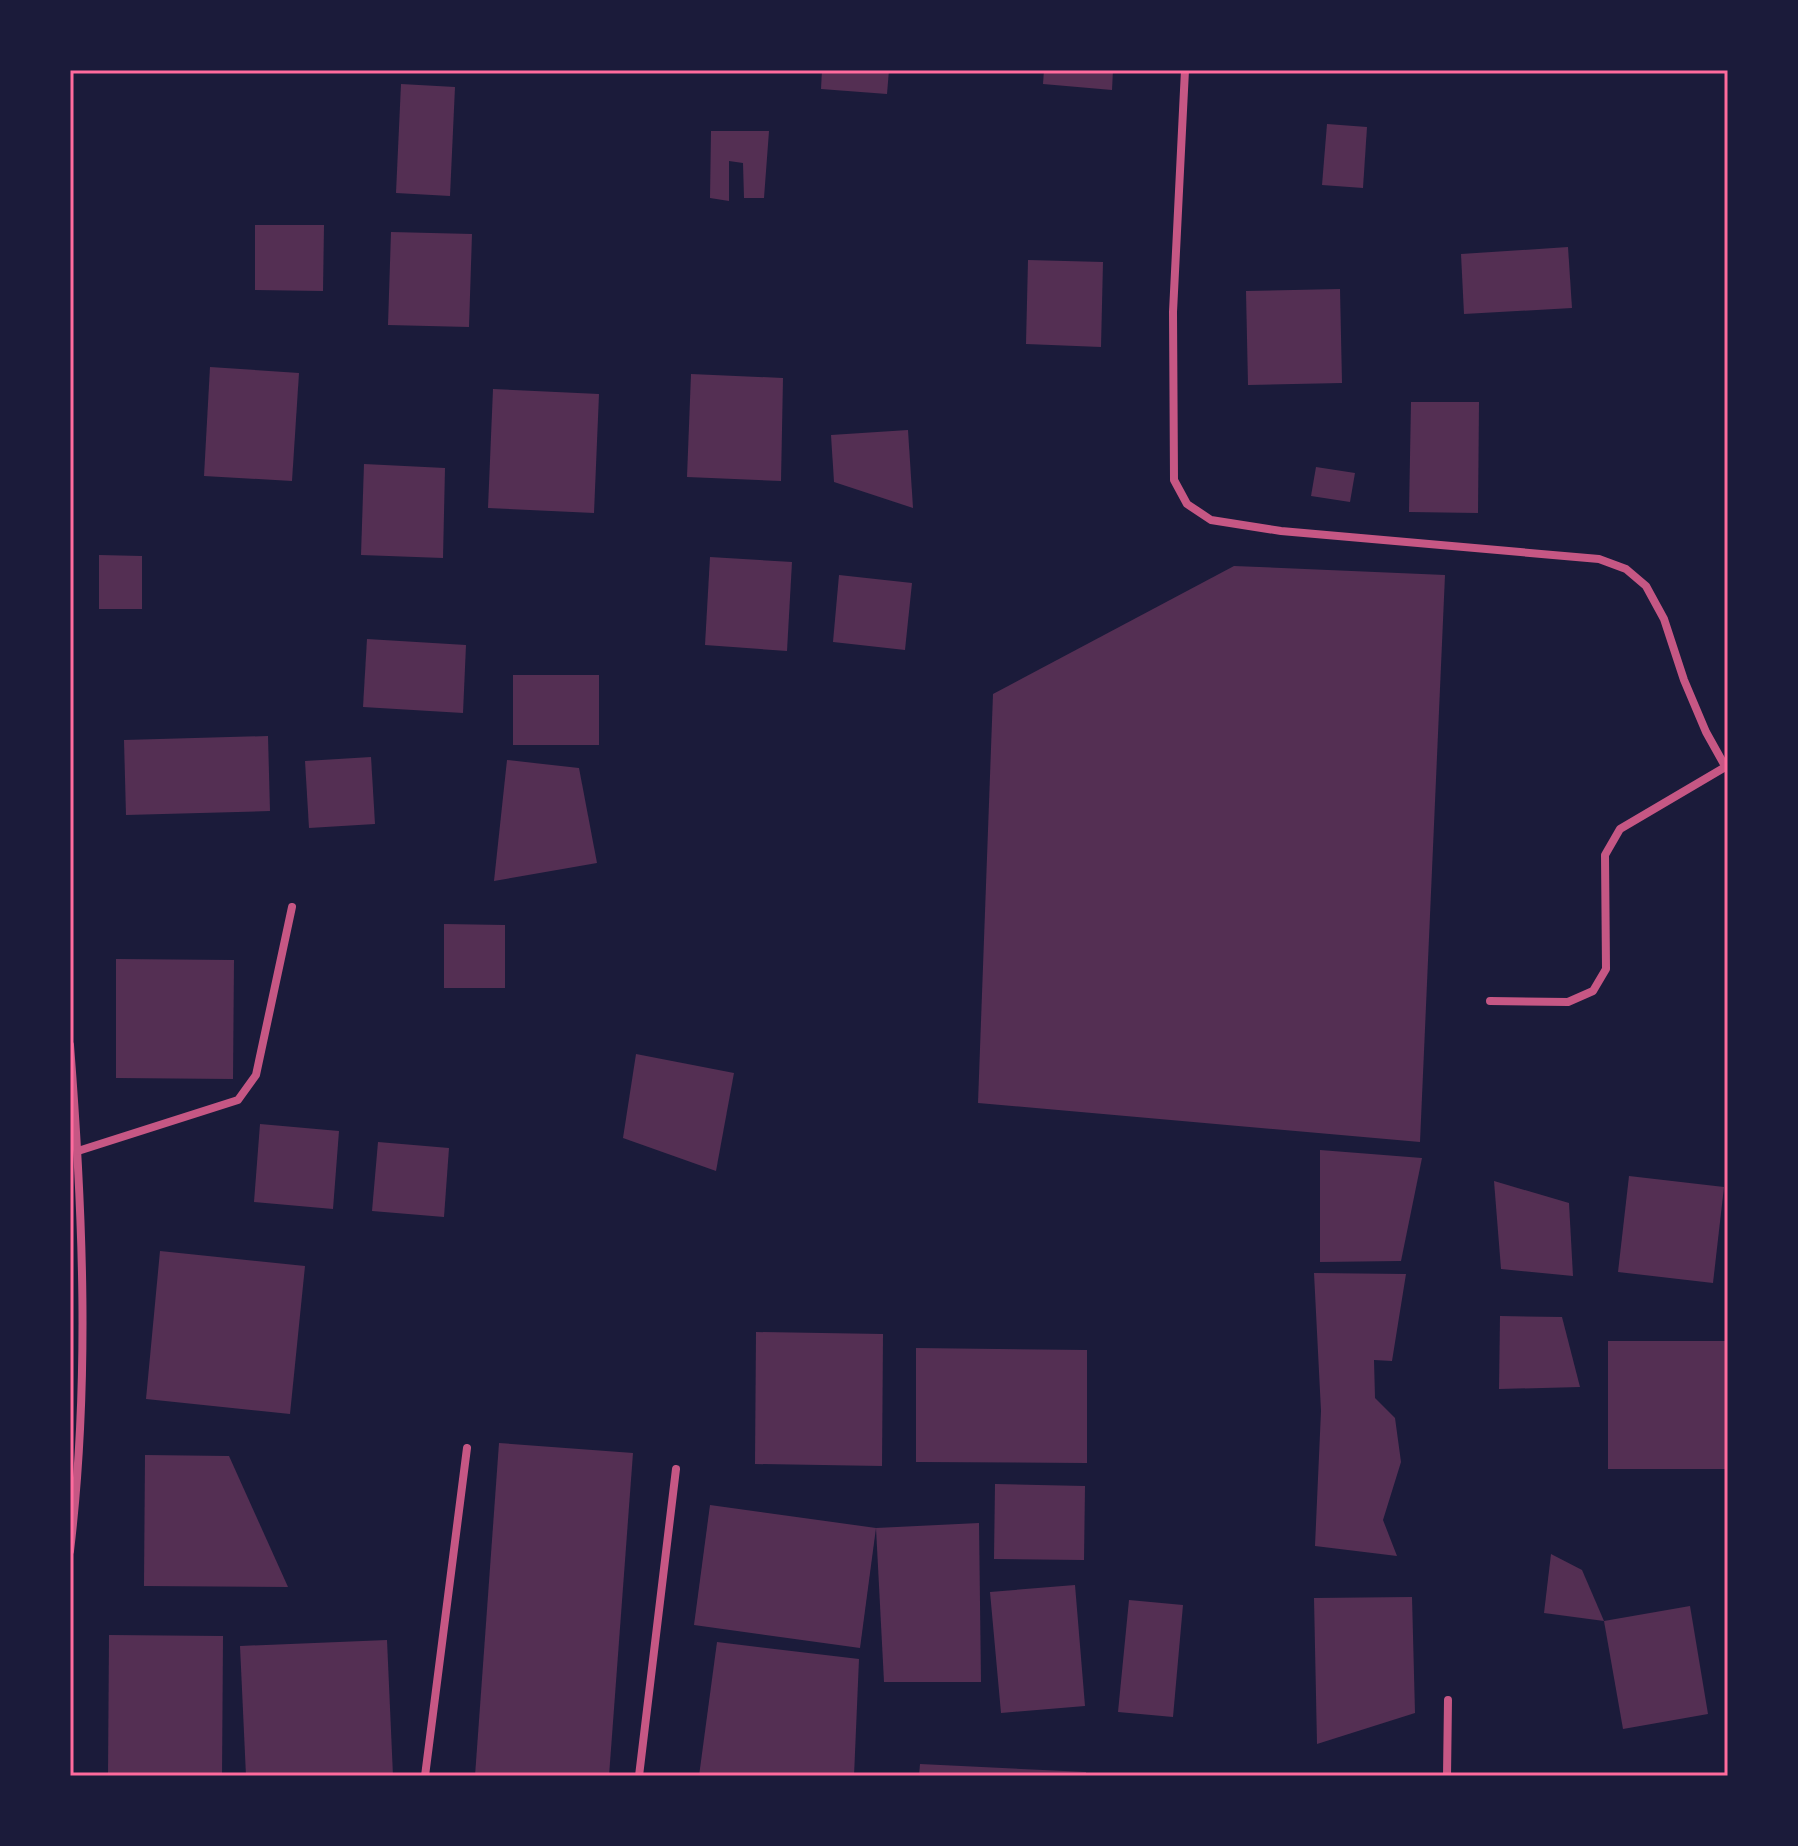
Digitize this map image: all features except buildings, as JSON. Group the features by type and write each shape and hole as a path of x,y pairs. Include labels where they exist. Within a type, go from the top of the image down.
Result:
{"street":[{"path":"1185,70 1173,312 1174,480 1187,504 1211,520 1281,531 1599,559 1626,569 1646,586 1664,619 1684,680 1727,766 1620,829 1611,840 1604,868 1606,969 1593,991 1568,1002 1490,1001"},
{"path":"78,1151 238,1100 256,1075 292,907"},
{"path":"70,1045 84,1285 80,1468 70,1551"},
{"path":"425,1776 467,1448"},
{"path":"639,1776 676,1469"},
{"path":"1447,1776 1448,1700"}]}
